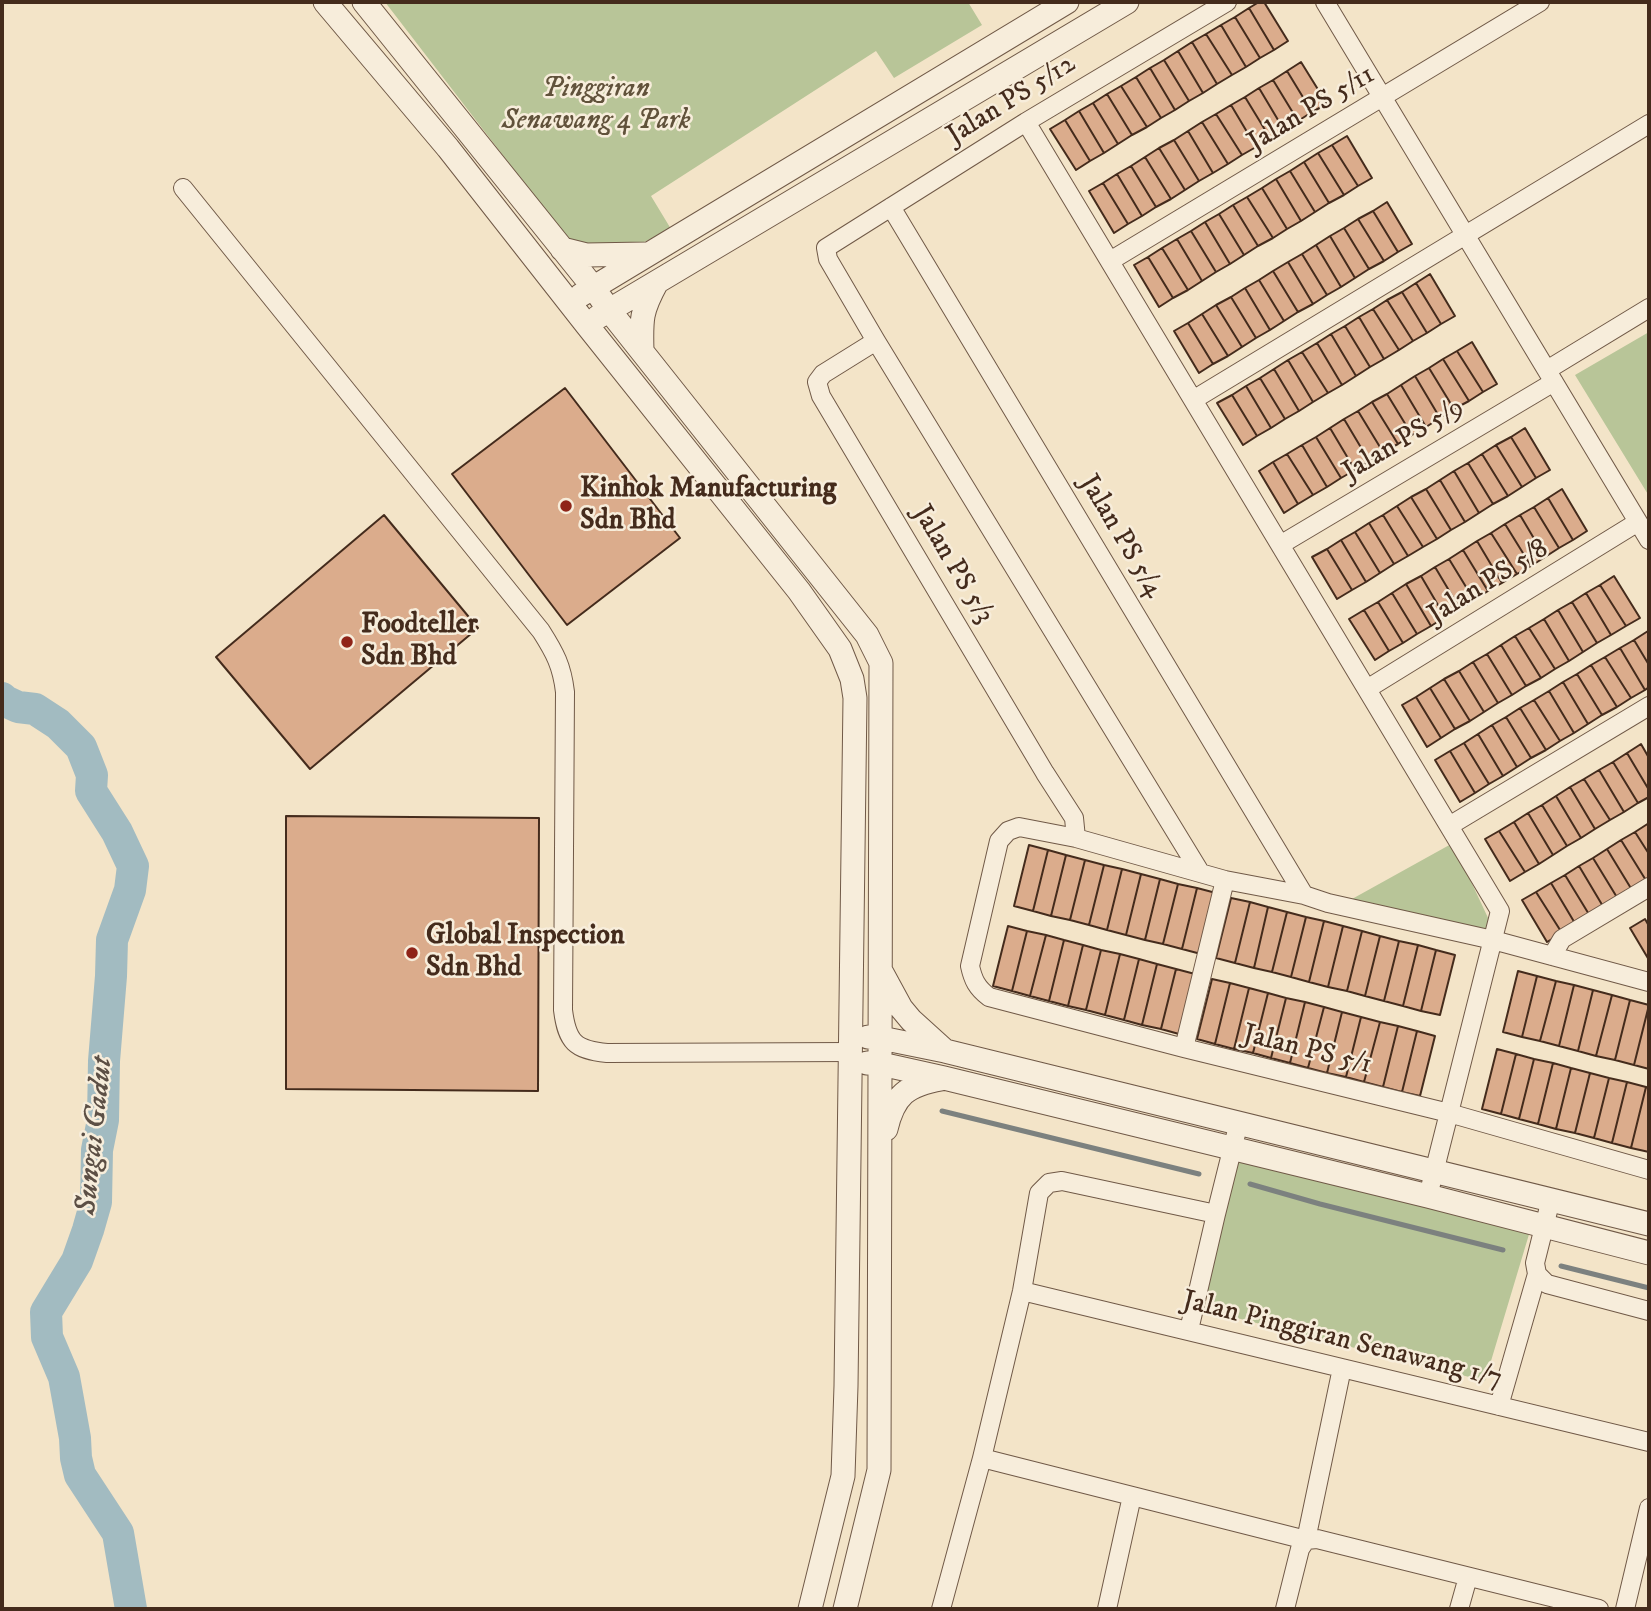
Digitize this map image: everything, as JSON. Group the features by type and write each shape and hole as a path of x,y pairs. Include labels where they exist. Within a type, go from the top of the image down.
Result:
{"street":[{"path":"325,2 448,148 799,592 840,649 852,680 855,712 843,1476 810,1609"},
{"path":"364,2 867,635 881,663 879,1471 845,1609"},
{"path":"569,302 1067,2"},
{"path":"586,324 1127,2"},
{"name":"Jalan PS 5/12","path":"876,341 828,259 826,248 1026,122 1227,2"},
{"path":"1325,2 1649,540"},
{"name":"Jalan PS 5/11","path":"1110,261 1540,2"},
{"path":"1026,122 1500,911 1428,1196"},
{"path":"1193,400 1649,124"},
{"path":"183,188 541,631 557,655 563,672 565,692 563,1010 565,1025 577,1045 587,1051 607,1053 850,1050 881,1038 1239,1122 1649,1224"},
{"name":"Jalan PS 5/4","path":"891,207 1304,895"},
{"path":"562,249 586,255 649,254"},
{"path":"642,351 641,322 646,302 657,282"},
{"name":"Jalan PS 5/9","path":"1280,545 1550,376 1649,308"},
{"path":"876,341 1200,872"},
{"name":"Jalan PS 5/3","path":"876,341 823,374 817,382 821,396 1074,818 1076,838"},
{"name":"Jalan PS 5/8","path":"1367,689 1638,522"},
{"path":"1449,825 1649,706"},
{"name":"Jalan PS 5/1","path":"1076,838 1019,827 1008,831 999,841 971,966 973,980 979,990 989,997 1649,1167"},
{"path":"1076,838 1225,880 1304,895 1328,903 1493,940 1649,982"},
{"path":"1184,1048 1225,880"},
{"path":"1552,956 1562,939 1649,887"},
{"path":"880,970 901,1009 945,1051"},
{"path":"850,1050 881,1064 1428,1196 1649,1253"},
{"path":"881,1149 890,1113 897,1100 908,1089 922,1082 944,1078"},
{"path":"1189,1330 1239,1122"},
{"path":"941,1609 982,1458 1022,1291 1039,1193 1049,1183 1062,1181 1216,1214"},
{"path":"1499,1406 1537,1274 1535,1263 1551,1199"},
{"path":"1537,1274 1547,1284 1649,1311"},
{"name":"Jalan Pinggiran Senawang 1/7","path":"1022,1291 1649,1442"},
{"path":"1285,1609 1300,1549 1306,1539 1342,1368"},
{"path":"982,1458 1599,1609"},
{"path":"1107,1609 1132,1496"},
{"path":"1625,1609 1649,1508"},
{"path":"1459,1609 1468,1577"}],"green space":[{"name":"Pinggiran Senawang 4 Park","path":"385,2 968,2 982,25 894,78 876,51 651,196 671,229 642,243 584,246 568,240"},
{"path":"1649,332 1649,496 1575,375"},
{"path":"1453,843 1489,920 1486,930 1352,899"},
{"path":"1238,1158 1530,1231 1485,1381 1221,1314 1207,1293"}],"building":[{"path":"1264,2 1288,41 1274,50 1249,8"},
{"path":"1249,8 1274,50 1260,58 1235,17"},
{"path":"1235,17 1260,58 1246,67 1221,25"},
{"path":"1221,25 1246,67 1232,75 1206,34"},
{"path":"1206,34 1232,75 1217,84 1192,42"},
{"path":"1192,42 1217,84 1203,93 1178,51"},
{"path":"1178,51 1203,93 1189,101 1164,60"},
{"path":"1164,60 1189,101 1175,110 1150,68"},
{"path":"1301,62 1327,104 1312,112 1287,71"},
{"path":"1150,68 1175,110 1161,118 1136,77"},
{"path":"1287,71 1312,112 1298,121 1273,80"},
{"path":"1136,77 1161,118 1147,127 1121,86"},
{"path":"1273,80 1298,121 1284,130 1259,88"},
{"path":"1121,86 1147,127 1132,135 1107,94"},
{"path":"1259,88 1284,130 1270,138 1245,97"},
{"path":"1107,94 1132,135 1118,144 1093,103"},
{"path":"1245,97 1270,138 1256,147 1231,105"},
{"path":"1093,103 1118,144 1104,153 1079,111"},
{"path":"1231,105 1256,147 1242,155 1216,114"},
{"path":"1079,111 1104,153 1090,161 1065,120"},
{"path":"1216,114 1242,155 1228,164 1202,122"},
{"path":"1065,120 1090,161 1076,170 1050,129"},
{"path":"1202,122 1228,164 1213,173 1188,131"},
{"path":"1188,131 1213,173 1199,181 1174,140"},
{"path":"1347,136 1372,178 1358,186 1332,145"},
{"path":"1174,140 1199,181 1185,190 1159,148"},
{"path":"1332,145 1358,186 1344,195 1318,153"},
{"path":"1159,148 1185,190 1171,199 1145,157"},
{"path":"1318,153 1344,195 1329,203 1304,162"},
{"path":"1145,157 1171,199 1156,207 1131,166"},
{"path":"1304,162 1329,203 1315,212 1290,171"},
{"path":"1131,166 1156,207 1142,216 1117,174"},
{"path":"1290,171 1315,212 1301,221 1276,179"},
{"path":"1117,174 1142,216 1128,224 1103,183"},
{"path":"1276,179 1301,221 1287,229 1262,188"},
{"path":"1103,183 1128,224 1114,233 1089,191"},
{"path":"1262,188 1287,229 1273,238 1247,197"},
{"path":"1247,197 1273,238 1258,246 1233,205"},
{"path":"1387,202 1412,244 1398,252 1373,211"},
{"path":"1233,205 1258,246 1244,255 1219,214"},
{"path":"1373,211 1398,252 1384,261 1358,219"},
{"path":"1219,214 1244,255 1230,264 1205,222"},
{"path":"1358,219 1384,261 1369,269 1344,228"},
{"path":"1205,222 1230,264 1216,272 1191,231"},
{"path":"1344,228 1369,269 1355,278 1330,236"},
{"path":"1191,231 1216,272 1202,281 1177,239"},
{"path":"1330,236 1355,278 1341,287 1316,245"},
{"path":"1177,239 1202,281 1188,290 1162,248"},
{"path":"1316,245 1341,287 1327,295 1302,254"},
{"path":"1162,248 1188,290 1173,298 1148,257"},
{"path":"1302,254 1327,295 1313,304 1288,262"},
{"path":"1148,257 1173,298 1159,307 1134,265"},
{"path":"1288,262 1313,304 1298,312 1273,271"},
{"path":"1273,271 1298,312 1284,321 1259,280"},
{"path":"1430,274 1455,316 1441,324 1416,283"},
{"path":"1259,280 1284,321 1270,330 1245,288"},
{"path":"1416,283 1441,324 1427,333 1402,292"},
{"path":"1245,288 1270,330 1256,338 1231,297"},
{"path":"1402,292 1427,333 1413,341 1387,300"},
{"path":"1231,297 1256,338 1242,347 1216,305"},
{"path":"1387,300 1413,341 1399,350 1373,309"},
{"path":"1216,305 1242,347 1228,356 1202,314"},
{"path":"1373,309 1399,350 1384,359 1359,317"},
{"path":"1202,314 1228,356 1213,364 1188,323"},
{"path":"1359,317 1384,359 1370,367 1345,326"},
{"path":"1188,323 1213,364 1199,373 1174,331"},
{"path":"1345,326 1370,367 1356,376 1331,334"},
{"path":"1331,334 1356,376 1342,385 1317,343"},
{"path":"1472,342 1497,384 1483,392 1457,351"},
{"path":"1317,343 1342,385 1328,393 1302,352"},
{"path":"1457,351 1483,392 1469,401 1443,359"},
{"path":"1302,352 1328,393 1313,402 1288,360"},
{"path":"1443,359 1469,401 1454,409 1429,368"},
{"path":"1288,360 1313,402 1299,411 1274,369"},
{"path":"1429,368 1454,409 1440,418 1415,376"},
{"path":"1274,369 1299,411 1285,419 1260,378"},
{"path":"1415,376 1440,418 1426,427 1401,385"},
{"path":"1260,378 1285,419 1271,428 1246,386"},
{"path":"1401,385 1426,427 1412,435 1387,394"},
{"path":"1246,386 1271,428 1257,436 1232,395"},
{"name":"Kinhok Manufacturing Sdn Bhd","path":"565,388 680,538 567,625 452,474"},
{"path":"1387,394 1412,435 1398,444 1372,402"},
{"path":"1232,395 1257,436 1243,445 1217,403"},
{"path":"1372,402 1398,444 1383,452 1358,411"},
{"path":"1358,411 1383,452 1369,461 1344,419"},
{"path":"1344,419 1369,461 1355,470 1330,428"},
{"path":"1330,428 1355,470 1341,478 1316,437"},
{"path":"1525,428 1550,470 1536,478 1511,437"},
{"path":"1316,437 1341,478 1327,487 1302,445"},
{"path":"1511,437 1536,478 1522,487 1496,445"},
{"path":"1302,445 1327,487 1313,495 1287,454"},
{"path":"1496,445 1522,487 1508,496 1482,454"},
{"path":"1287,454 1313,495 1298,504 1273,462"},
{"path":"1482,454 1508,496 1493,504 1468,463"},
{"path":"1273,462 1298,504 1284,513 1259,471"},
{"path":"1468,463 1493,504 1479,513 1454,471"},
{"path":"1454,471 1479,513 1465,522 1440,480"},
{"path":"1440,480 1465,522 1451,530 1426,489"},
{"path":"1426,489 1451,530 1437,539 1411,497"},
{"path":"1562,489 1587,531 1573,540 1548,498"},
{"path":"1411,497 1437,539 1423,547 1397,506"},
{"path":"1548,498 1573,540 1559,548 1534,507"},
{"path":"1397,506 1423,547 1408,556 1383,515"},
{"path":"1534,507 1559,548 1545,557 1520,515"},
{"name":"Foodteller Sdn Bhd","path":"384,515 478,628 310,769 216,657"},
{"path":"1383,515 1408,556 1394,564 1369,523"},
{"path":"1520,515 1545,557 1531,566 1505,524"},
{"path":"1369,523 1394,564 1380,573 1355,532"},
{"path":"1505,524 1531,566 1517,574 1491,533"},
{"path":"1355,532 1380,573 1366,582 1341,540"},
{"path":"1491,533 1517,574 1502,583 1477,541"},
{"path":"1341,540 1366,582 1352,590 1327,549"},
{"path":"1477,541 1502,583 1488,591 1463,550"},
{"path":"1327,549 1352,590 1337,599 1312,557"},
{"path":"1463,550 1488,591 1474,600 1449,559"},
{"path":"1449,559 1474,600 1460,609 1435,567"},
{"path":"1435,567 1460,609 1445,617 1421,576"},
{"path":"1421,576 1445,617 1431,626 1406,584"},
{"path":"1614,576 1640,618 1626,626 1600,585"},
{"path":"1406,584 1431,626 1417,634 1392,593"},
{"path":"1600,585 1626,626 1611,635 1586,593"},
{"path":"1392,593 1417,634 1403,643 1378,602"},
{"path":"1586,593 1611,635 1597,643 1572,602"},
{"path":"1378,602 1403,643 1389,651 1364,610"},
{"path":"1572,602 1597,643 1583,652 1558,610"},
{"path":"1364,610 1389,651 1375,660 1349,619"},
{"path":"1558,610 1583,652 1569,661 1544,619"},
{"path":"1544,619 1569,661 1555,669 1529,628"},
{"path":"1529,628 1555,669 1541,678 1515,636"},
{"path":"1648,631 1649,633 1649,665 1634,640"},
{"path":"1515,636 1541,678 1526,686 1501,645"},
{"path":"1634,640 1649,665 1649,687 1645,690 1620,648"},
{"path":"1501,645 1526,686 1512,695 1487,654"},
{"path":"1620,648 1645,690 1631,698 1605,657"},
{"path":"1487,654 1512,695 1498,703 1473,662"},
{"path":"1605,657 1631,698 1617,707 1591,665"},
{"path":"1473,662 1498,703 1484,712 1459,671"},
{"path":"1591,665 1617,707 1602,715 1577,674"},
{"path":"1459,671 1484,712 1470,721 1444,679"},
{"path":"1577,674 1602,715 1588,724 1563,682"},
{"path":"1444,679 1470,721 1455,729 1430,688"},
{"path":"1563,682 1588,724 1574,733 1549,691"},
{"path":"1430,688 1455,729 1441,738 1416,697"},
{"path":"1549,691 1574,733 1560,741 1534,700"},
{"path":"1416,697 1441,738 1427,747 1402,705"},
{"path":"1534,700 1560,741 1546,750 1520,708"},
{"path":"1520,708 1546,750 1531,758 1506,717"},
{"path":"1506,717 1531,758 1517,767 1492,725"},
{"path":"1492,725 1517,767 1503,776 1478,734"},
{"path":"1478,734 1503,776 1489,784 1464,743"},
{"path":"1464,743 1489,784 1475,793 1450,751"},
{"path":"1641,744 1649,758 1649,790 1627,753"},
{"path":"1450,751 1475,793 1460,802 1435,760"},
{"path":"1627,753 1649,790 1649,797 1638,803 1613,762"},
{"path":"1613,762 1638,803 1624,812 1599,770"},
{"path":"1599,770 1624,812 1610,820 1584,779"},
{"path":"1584,779 1610,820 1595,829 1570,787"},
{"path":"1570,787 1595,829 1581,838 1556,796"},
{"path":"1556,796 1581,838 1567,846 1542,805"},
{"path":"1542,805 1567,846 1553,855 1528,813"},
{"path":"1528,813 1553,855 1539,864 1514,822"},
{"name":"Global Inspection Sdn Bhd","path":"286,816 539,818 538,1091 286,1089"},
{"path":"1514,822 1539,864 1525,872 1499,831"},
{"path":"1649,823 1649,854 1635,832"},
{"path":"1499,831 1525,872 1510,881 1485,839"},
{"path":"1635,832 1649,854 1647,882 1621,840"},
{"path":"1621,840 1647,882 1632,890 1607,849"},
{"path":"1029,845 1048,850 1033,911 1014,906"},
{"path":"1607,849 1632,890 1618,899 1593,858"},
{"path":"1048,850 1066,855 1051,916 1033,911"},
{"path":"1066,855 1085,860 1070,920 1051,916"},
{"path":"1593,858 1618,899 1604,908 1579,866"},
{"path":"1085,860 1104,865 1089,925 1070,920"},
{"path":"1104,865 1122,869 1107,930 1089,925"},
{"path":"1579,866 1604,908 1590,916 1565,875"},
{"path":"1122,869 1141,874 1126,935 1107,930"},
{"path":"1141,874 1160,879 1145,940 1126,935"},
{"path":"1565,875 1590,916 1576,925 1551,883"},
{"path":"1160,879 1178,884 1163,944 1145,940"},
{"path":"1551,883 1576,925 1562,933 1536,892"},
{"path":"1178,884 1197,888 1182,949 1163,944"},
{"path":"1197,888 1216,893 1201,954 1182,949"},
{"path":"1536,892 1562,933 1547,942 1522,900"},
{"path":"1231,898 1250,902 1235,963 1216,958"},
{"path":"1250,902 1268,907 1254,968 1235,963"},
{"path":"1268,907 1287,912 1272,972 1254,968"},
{"path":"1287,912 1306,917 1291,977 1272,972"},
{"path":"1306,917 1324,921 1309,982 1291,977"},
{"path":"1645,919 1649,926 1649,960 1630,928"},
{"path":"1324,921 1343,926 1328,987 1309,982"},
{"path":"1008,926 1027,931 1012,991 993,986"},
{"path":"1343,926 1362,931 1347,991 1328,987"},
{"path":"1027,931 1046,935 1030,996 1012,991"},
{"path":"1362,931 1380,936 1365,996 1347,991"},
{"path":"1046,935 1064,940 1049,1001 1030,996"},
{"path":"1380,936 1399,941 1384,1001 1365,996"},
{"path":"1064,940 1083,945 1068,1006 1049,1001"},
{"path":"1399,941 1418,945 1403,1006 1384,1001"},
{"path":"1083,945 1101,950 1086,1010 1068,1006"},
{"path":"1418,945 1436,950 1421,1011 1403,1006"},
{"path":"1101,950 1120,954 1105,1015 1086,1010"},
{"path":"1436,950 1455,955 1440,1015 1421,1011"},
{"path":"1120,954 1139,959 1124,1020 1105,1015"},
{"path":"1139,959 1157,964 1142,1025 1124,1020"},
{"path":"1157,964 1176,969 1161,1029 1142,1025"},
{"path":"1176,969 1195,974 1179,1034 1161,1029"},
{"path":"1518,971 1537,976 1522,1037 1503,1032"},
{"path":"1537,976 1556,981 1540,1041 1522,1037"},
{"path":"1212,979 1230,983 1215,1044 1197,1039"},
{"path":"1556,981 1574,985 1559,1046 1540,1041"},
{"path":"1230,983 1249,988 1234,1049 1215,1044"},
{"path":"1574,985 1593,990 1578,1051 1559,1046"},
{"path":"1249,988 1268,993 1253,1053 1234,1049"},
{"path":"1593,990 1612,995 1596,1056 1578,1051"},
{"path":"1268,993 1286,998 1271,1058 1253,1053"},
{"path":"1612,995 1630,1000 1615,1060 1596,1056"},
{"path":"1286,998 1305,1002 1290,1063 1271,1058"},
{"path":"1630,1000 1649,1005 1634,1065 1615,1060"},
{"path":"1305,1002 1324,1007 1308,1068 1290,1063"},
{"path":"1649,1005 1649,1069 1634,1065"},
{"path":"1324,1007 1342,1012 1327,1073 1308,1068"},
{"path":"1342,1012 1361,1017 1346,1077 1327,1073"},
{"path":"1361,1017 1380,1022 1364,1082 1346,1077"},
{"path":"1380,1022 1398,1026 1383,1087 1364,1082"},
{"path":"1398,1026 1417,1031 1402,1092 1383,1087"},
{"path":"1417,1031 1435,1036 1420,1096 1402,1092"},
{"path":"1497,1049 1516,1054 1501,1114 1482,1109"},
{"path":"1516,1054 1534,1059 1519,1119 1501,1114"},
{"path":"1534,1059 1553,1063 1538,1124 1519,1119"},
{"path":"1553,1063 1571,1068 1556,1129 1538,1124"},
{"path":"1571,1068 1590,1073 1575,1133 1556,1129"},
{"path":"1590,1073 1609,1078 1594,1138 1575,1133"},
{"path":"1609,1078 1627,1082 1612,1143 1594,1138"},
{"path":"1627,1082 1646,1087 1631,1148 1612,1143"},
{"path":"1646,1087 1649,1088 1649,1152 1631,1148"}],"waterway":[{"name":"Sungai Gadut","path":"2,698 18,707 35,709 58,724 81,747 92,775 91,791 117,832 133,866 130,890 112,940 103,1120 97,1150 96,1202 77,1261 46,1312 47,1337 64,1377 80,1475 118,1533 131,1609"},
{"path":"942,1111 1199,1174"},
{"path":"1250,1184 1503,1250"},
{"path":"1561,1266 1649,1288"}],"place":[{"name":"Kinhok Manufacturing Sdn Bhd","path":"566,506"},
{"name":"Foodteller Sdn Bhd","path":"347,642"},
{"name":"Global Inspection Sdn Bhd","path":"412,953"}]}
